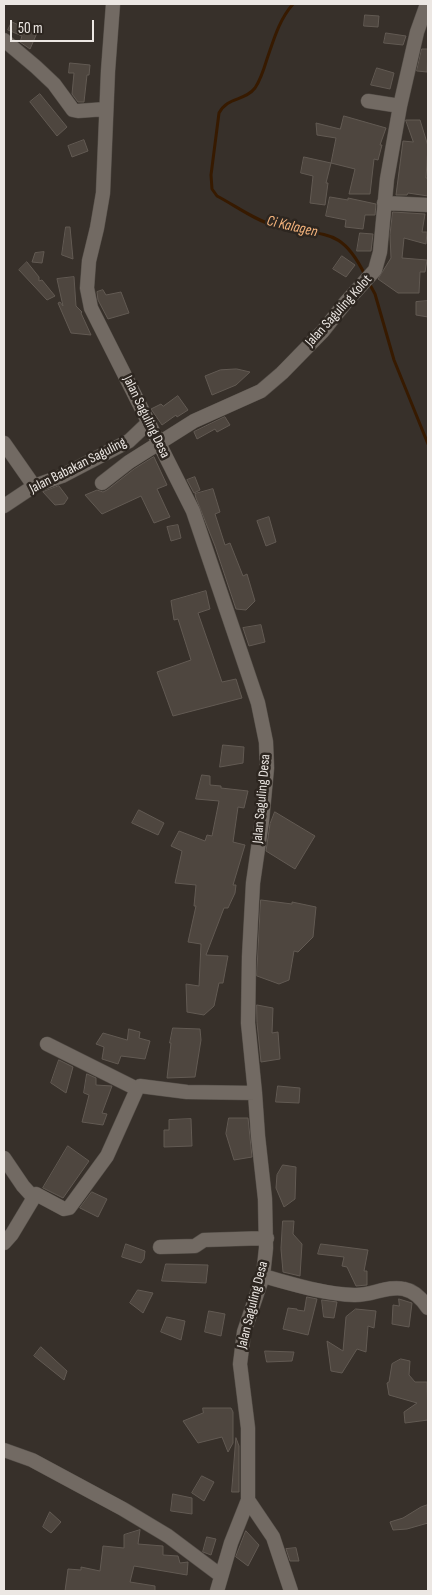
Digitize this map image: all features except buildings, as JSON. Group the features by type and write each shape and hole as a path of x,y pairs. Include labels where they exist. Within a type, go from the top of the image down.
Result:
{"street":[{"name":"Jalan Saguling Desa","path":"113,4 102,193 97,228 89,262 87,288 91,308 193,511 258,703 266,742 263,812 253,883 248,1023 256,1093 258,1136 266,1199 267,1238 263,1276 244,1332 240,1364 248,1428 248,1500 220,1575 217,1591"},
{"name":"Jalan Saguling Kolot","path":"102,483 129,462 194,421 260,391 282,373 323,331 375,270 380,252 384,203 400,106 417,32 427,4"},
{"path":"4,40 54,84 73,110 106,109"},
{"path":"368,101 400,106"},
{"path":"384,203 428,205"},
{"name":"Jalan Babakan Saguling","path":"4,506 34,486 62,476 129,441 149,422"},
{"path":"4,443 34,486"},
{"path":"47,1044 137,1089"},
{"path":"4,1243 12,1234 33,1197 37,1194 64,1209 69,1208 107,1156 137,1089 142,1086 187,1092 256,1093"},
{"path":"4,1158 33,1197"},
{"path":"160,1247 195,1246 204,1240 267,1238"},
{"path":"263,1276 332,1293 363,1295 391,1289 406,1289 419,1296 428,1308"},
{"path":"4,1450 32,1460 123,1509 168,1536 220,1575"},
{"path":"248,1500 273,1536 291,1591"}],"waterway":[{"name":"Ci Kalagen","path":"293,4 280,23 262,74 255,88 246,95 231,101 219,113 211,175 212,189 217,196 269,224 318,233 338,240 356,259 365,275"},
{"name":"Ci Kalagen","path":"369,283 375,294 394,360 428,444"}]}
